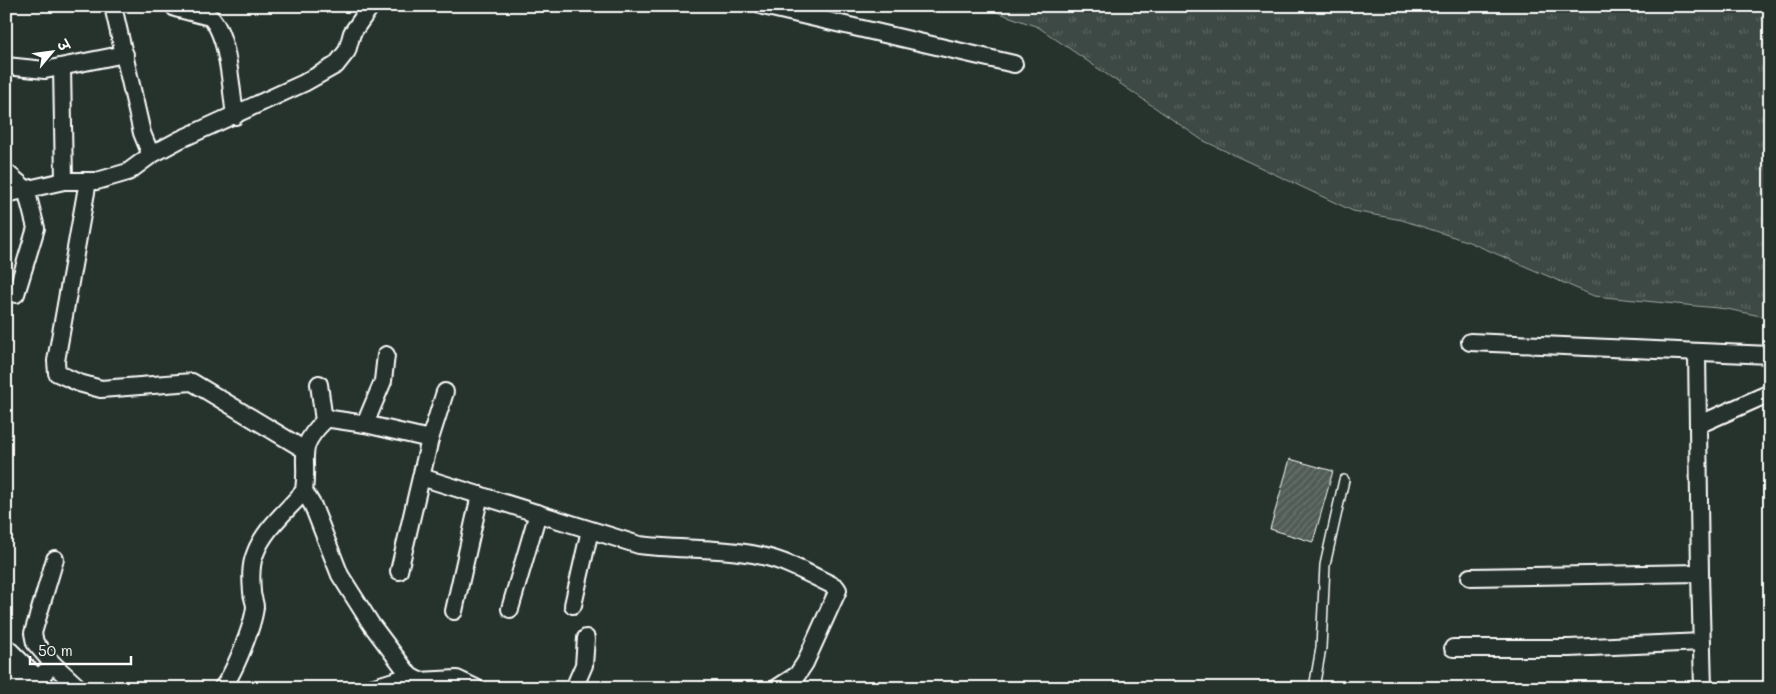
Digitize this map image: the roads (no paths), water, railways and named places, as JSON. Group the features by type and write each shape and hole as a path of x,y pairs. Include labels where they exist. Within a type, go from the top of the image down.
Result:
{"street":[{"path":"113,6 142,134 151,155"},
{"path":"764,6 1014,64"},
{"path":"6,194 64,181 88,181 128,172 151,155 179,140 235,116 336,65 347,52 352,33 374,7"},
{"path":"175,8 210,17 214,21 224,44 235,116"},
{"path":"8,69 45,70 125,54"},
{"path":"62,67 64,181"},
{"path":"6,172 26,189 36,228 16,294 6,291"},
{"path":"88,181 56,361 57,374 79,383 101,388 192,382 305,450"},
{"path":"1470,342 1770,355"},
{"path":"1697,353 1703,688"},
{"path":"365,424 383,381 386,355"},
{"path":"319,384 324,421 311,435 305,450 304,491 313,506 340,575 371,624 410,676 419,681 457,679 476,688"},
{"path":"399,570 430,439 445,392"},
{"path":"1698,425 1770,393"},
{"path":"324,418 365,424 430,439"},
{"path":"421,477 639,545 675,550 730,551 763,556 836,587 838,590 806,663 798,675 777,688"},
{"path":"222,688 231,678 251,625 255,605 252,594 251,574 254,556 262,539 304,491"},
{"path":"454,611 480,495"},
{"path":"510,609 538,513"},
{"path":"573,605 590,530"},
{"path":"55,559 33,633 35,643 53,664 79,688"},
{"path":"1470,577 1700,573"},
{"path":"574,688 584,665 586,638"},
{"path":"1453,648 1569,648 1702,642"},
{"path":"6,651 37,685"},
{"path":"37,685 53,664"},
{"path":"371,688 410,676"},
{"path":"6,681 37,685"}],"lane":[{"path":"1314,688 1321,648 1325,564 1344,480"}]}
